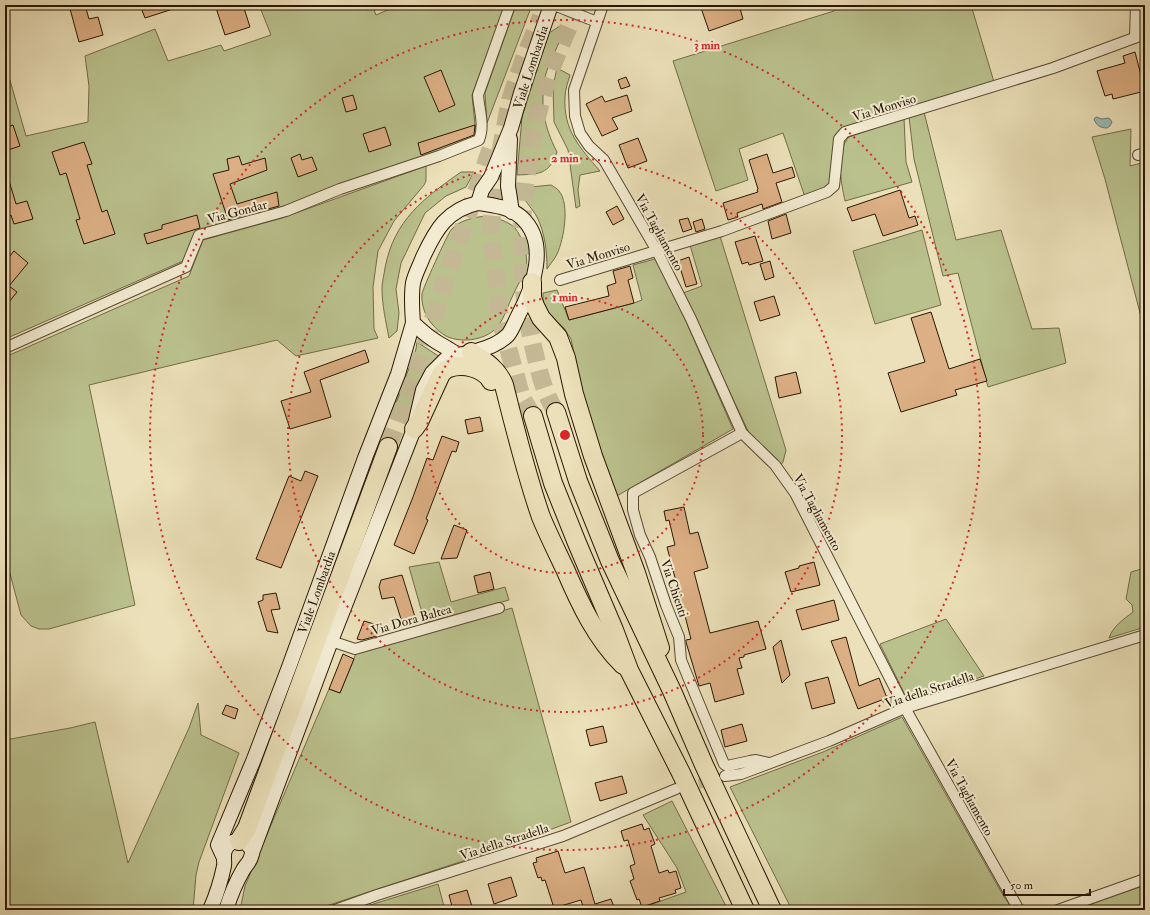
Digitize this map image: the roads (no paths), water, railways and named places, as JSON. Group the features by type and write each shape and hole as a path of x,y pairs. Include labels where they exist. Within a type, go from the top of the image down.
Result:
{"highway":[{"path":"532,282 532,298 535,306 541,318 558,337 566,358 574,394 593,456 650,614 672,691"},
{"path":"464,353 492,366 500,376 504,385 520,447 542,517"},
{"path":"414,429 419,422 441,374 448,368 473,368 482,371 489,378 494,386 514,462 542,517 576,594 593,626 610,652 629,670"},
{"path":"556,412 578,481 610,561 672,691 704,765 772,910"},
{"path":"533,416 554,483 629,670 644,703 681,773 745,910"},
{"path":"239,841 247,828 388,447"}],"main road":[{"name":"Viale Lombardia","path":"478,203 482,190 491,177 511,128 520,93 551,5"},
{"name":"Viale Lombardia","path":"511,128 508,186 512,212"},
{"path":"226,910 242,871 251,858 331,641 414,429 423,390 432,373 446,359 487,348 499,343 508,334 521,310 532,282 536,267 535,241 526,222 512,212 496,206 478,203 466,206 454,213 433,236 414,282 411,301 413,323 430,339 464,353"},
{"name":"Viale Lombardia","path":"224,858 218,845 254,758 289,667 365,458 398,374 413,323"},
{"name":"Viale Lombardia","path":"210,910 224,867 226,848 234,841 239,841"},
{"path":"239,841 248,844 252,852"}],"street":[{"name":"Via Gondar","path":"5,348 186,267 199,235 286,211 340,189 480,140 482,121 478,109 478,95 510,5"},
{"path":"554,5 597,22 603,5"},
{"path":"1135,37 1136,5"},
{"name":"Via Tagliamento","path":"597,22 574,90 575,116 580,133 589,146 604,160 657,251 691,319 742,433 775,465 795,493 905,708 1019,910"},
{"name":"Via Monviso","path":"560,280 722,230 827,192 834,186 839,139 845,132 1053,68 1145,34"},
{"name":"Via Chienti","path":"742,433 633,493 633,510 640,535 650,557 666,605 679,636 681,660 724,764 727,766 756,760 769,763"},
{"name":"Via Dora Baltea","path":"331,641 355,649 499,608"},
{"name":"Via della Stradella","path":"724,776 741,774 829,741 905,708 1145,635"},
{"name":"Via della Stradella","path":"335,910 563,836 676,789"},
{"path":"1058,910 1145,879"}],"water":[{"path":"1096,117 1102,119 1109,118 1112,122 1107,128 1102,127 1096,123 1094,119"}],"tunnel":[{"path":"556,412 542,382 528,319 524,287 522,224 529,160 545,86 578,5"},
{"path":"533,416 522,398 500,319 491,227 496,175 510,100 524,58 541,17"},
{"path":"388,447 419,364 445,281 491,148"},
{"path":"684,787 715,779"}]}
